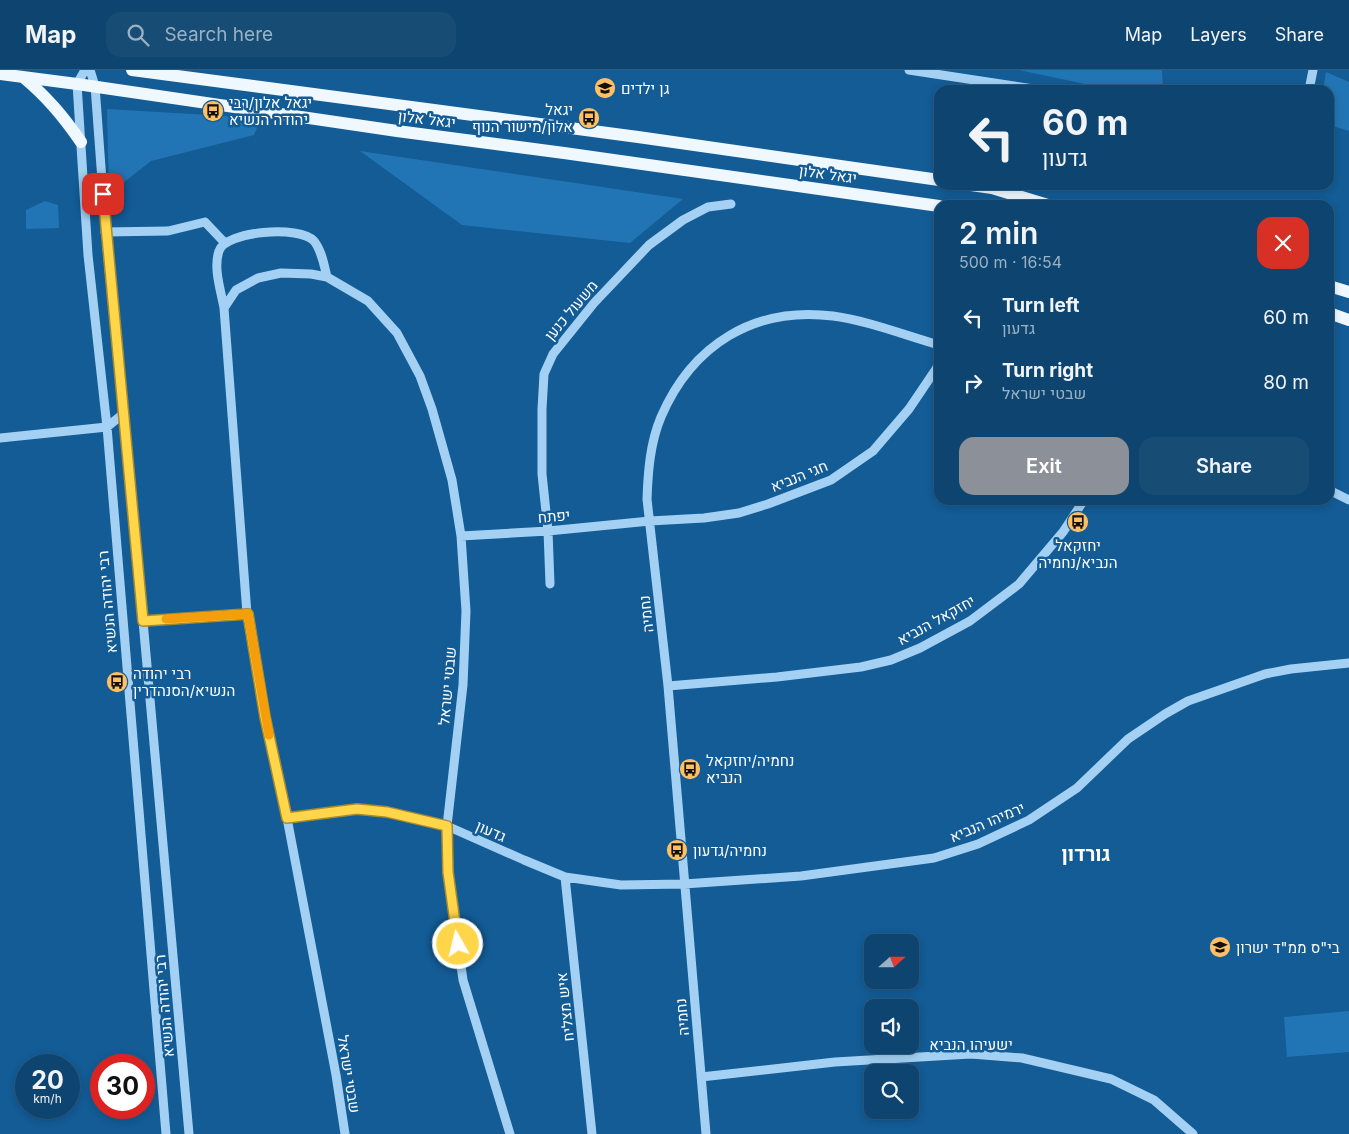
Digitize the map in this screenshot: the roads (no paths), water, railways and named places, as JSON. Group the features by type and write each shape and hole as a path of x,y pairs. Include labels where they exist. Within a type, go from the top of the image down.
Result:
{"main road":[{"name":"יגאל אלון","path":"132,70 638,137 934,179"},
{"name":"יגאל אלון","path":"0,74 95,86 387,130 934,205"},
{"path":"23,77 41,92 60,113 81,142"},
{"path":"999,190 1032,200"},
{"path":"1334,288 1349,292"},
{"path":"1334,315 1349,320"}],"street":[{"path":"77,84 85,70"},
{"name":"רבי יהודה הנשיא","path":"90,70 95,86 105,232 143,621 189,1134"},
{"path":"909,70 1007,85"},
{"path":"1310,85 1313,70"},
{"name":"רבי יהודה הנשיא","path":"77,84 88,255 106,426 166,1134"},
{"name":"משעול כנען","path":"550,584 548,531 542,474 542,409 544,374 552,354 594,303 649,245 682,220 708,207 731,204"},
{"path":"105,232 168,231 205,222 224,242 269,231 290,232 314,240 322,257 327,277"},
{"name":"שבטי ישראל","path":"224,242 219,249 217,259 218,275 224,308 248,614 265,717 287,818 336,1075 345,1134"},
{"name":"שבטי ישראל","path":"224,308 236,290 258,278 281,273 311,274 327,277 368,301 397,333 420,376 432,409 452,480 461,536 466,611 463,685 447,826 448,872 462,980 510,1134"},
{"name":"נחמיה","path":"706,1134 668,686 647,499 648,470 661,418 681,380 706,352 736,331 764,320 782,316 832,316 854,320 934,344"},
{"name":"חגי הנביא","path":"650,521 704,518 739,513 832,480 873,451 909,409 934,372"},
{"path":"0,438 106,426 123,414"},
{"path":"106,426 125,438"},
{"path":"1334,492 1349,500"},
{"name":"יחזקאל הנביא","path":"668,686 777,677 861,667 891,660 920,648 970,621 1019,584 1064,532 1081,505"},
{"name":"יפתח","path":"461,536 548,531 650,521"},
{"path":"143,621 248,614"},
{"name":"ירמיהו הנביא","path":"684,884 802,876 878,866 934,858 978,844 1029,820 1069,794 1128,739 1188,701 1265,674 1291,669 1349,663"},
{"name":"גדעון","path":"287,818 357,809 387,812 447,826 565,876 621,885 684,884"},
{"name":"איש מצליח","path":"565,876 592,1134"},
{"name":"ישעיהו הנביא","path":"701,1077 835,1062 971,1054 1022,1058 1111,1079 1154,1100 1192,1134"}],"place":[{"name":"גן ילדים","path":"605,88"},
{"name":"יגאל אלון/רבי יהודה הנשיא","path":"213,111"},
{"name":"יגאל אלון/מישור הנוף","path":"589,118"},
{"name":"יחזקאל הנביא/נחמיה","path":"1078,522"},
{"name":"רבי יהודה הנשיא/הסנהדרין","path":"117,682"},
{"name":"נחמיה/יחזקאל הנביא","path":"690,769"},
{"name":"נחמיה/גדעון","path":"677,850"},
{"name":"בי\"ס ממ\"ד ישרון","path":"1220,947"}],"district":[{"name":"גורדון","path":"1086,854"}]}
